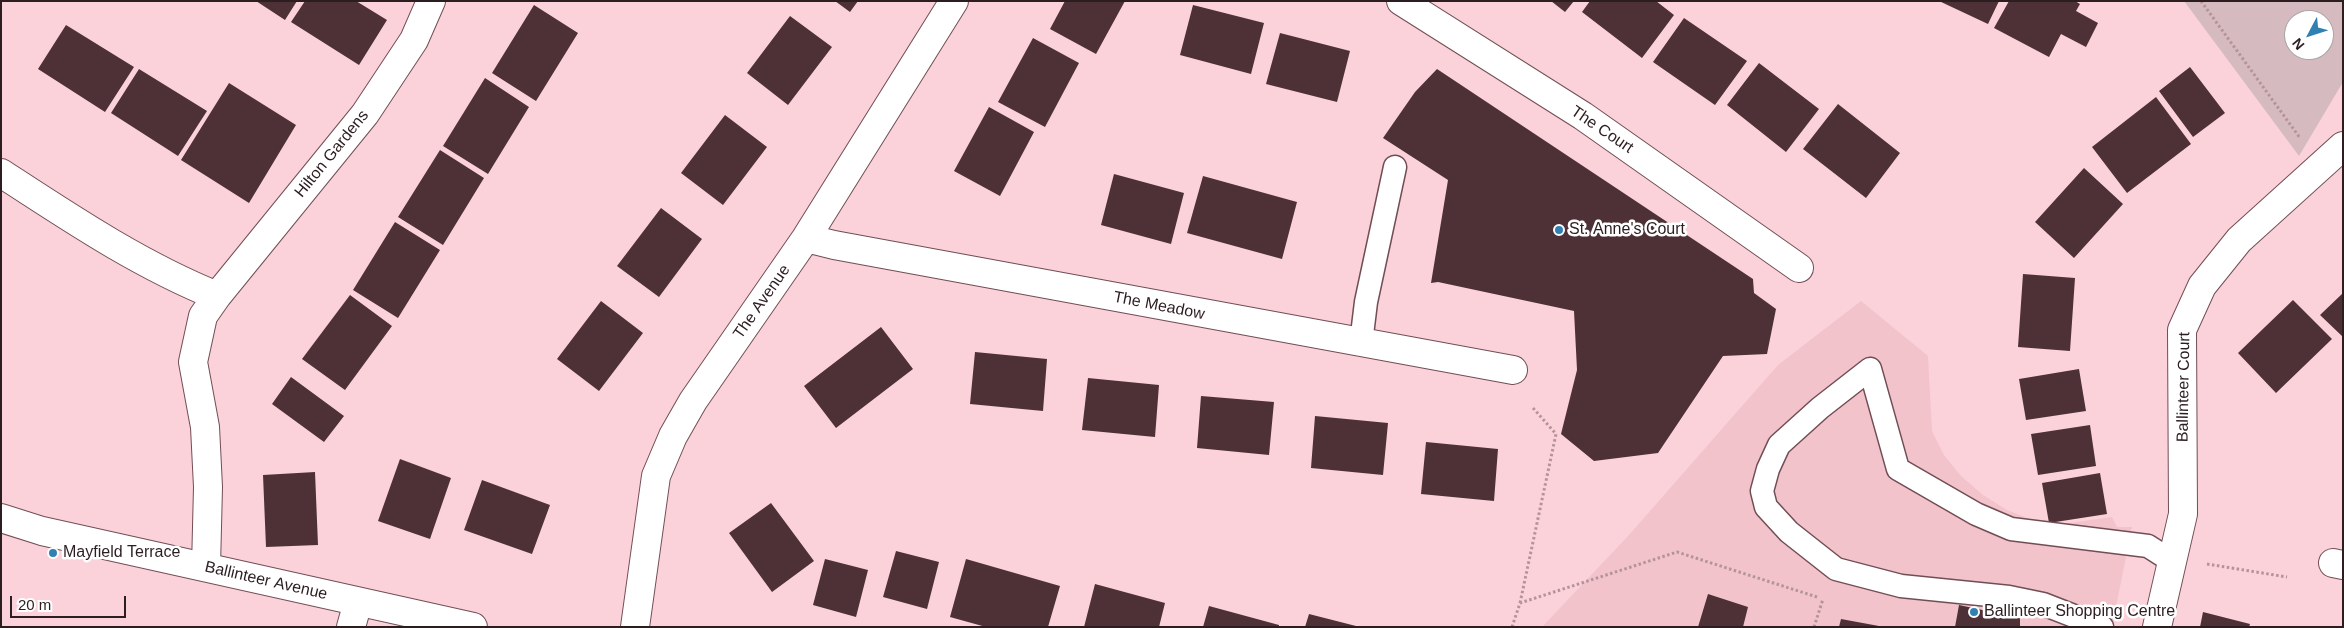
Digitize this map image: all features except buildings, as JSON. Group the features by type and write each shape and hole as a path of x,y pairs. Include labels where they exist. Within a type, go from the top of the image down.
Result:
{"street":[{"name":"Hilton Gardens","path":"206,567 208,487 205,427 193,362 203,316 217,296 365,114 414,40 431,1"},
{"name":"The Avenue","path":"635,627 656,476 673,436 693,401 806,238 954,1"},
{"name":"The Court","path":"1401,1 1584,116 1799,268"},
{"name":"Ballinteer Court","path":"2157,627 2173,562 2184,505 2182,330 2202,286 2239,240 2343,146"},
{"path":"1,173 134,255 178,280 217,296"},
{"name":"The Meadow","path":"806,238 834,246 1513,370"},
{"name":"Ballinteer Avenue","path":"1,518 42,531 206,567 354,614 473,627"}],"lane":[{"path":"1361,343 1366,302 1395,167"},
{"path":"2102,627 2043,604 2009,597 1901,586 1836,569 1789,532 1766,507 1762,491 1768,469 1779,445 1820,408 1870,369 1898,469 1976,514 2011,529 2026,533 2148,546 2173,562"}],"path":[{"path":"2201,1 2302,140"},
{"path":"1512,627 1520,603 1556,434 1533,408"},
{"path":"1520,603 1677,552 1824,599 1814,627"},
{"path":"2205,564 2287,576"}],"shaded area":[{"path":"2184,1 2343,1 2343,82 2299,156"},
{"path":"1861,301 1928,356 1932,431 1944,455 1960,475 1983,495 2007,510 2047,526 2112,517 2117,527 2132,527 2112,627 1542,627 1629,535 1778,365"}],"place":[{"name":"St. Anne's Court","path":"1559,230"},
{"name":"Mayfield Terrace","path":"53,553"},
{"name":"Ballinteer Shopping Centre","path":"1974,612"}]}
